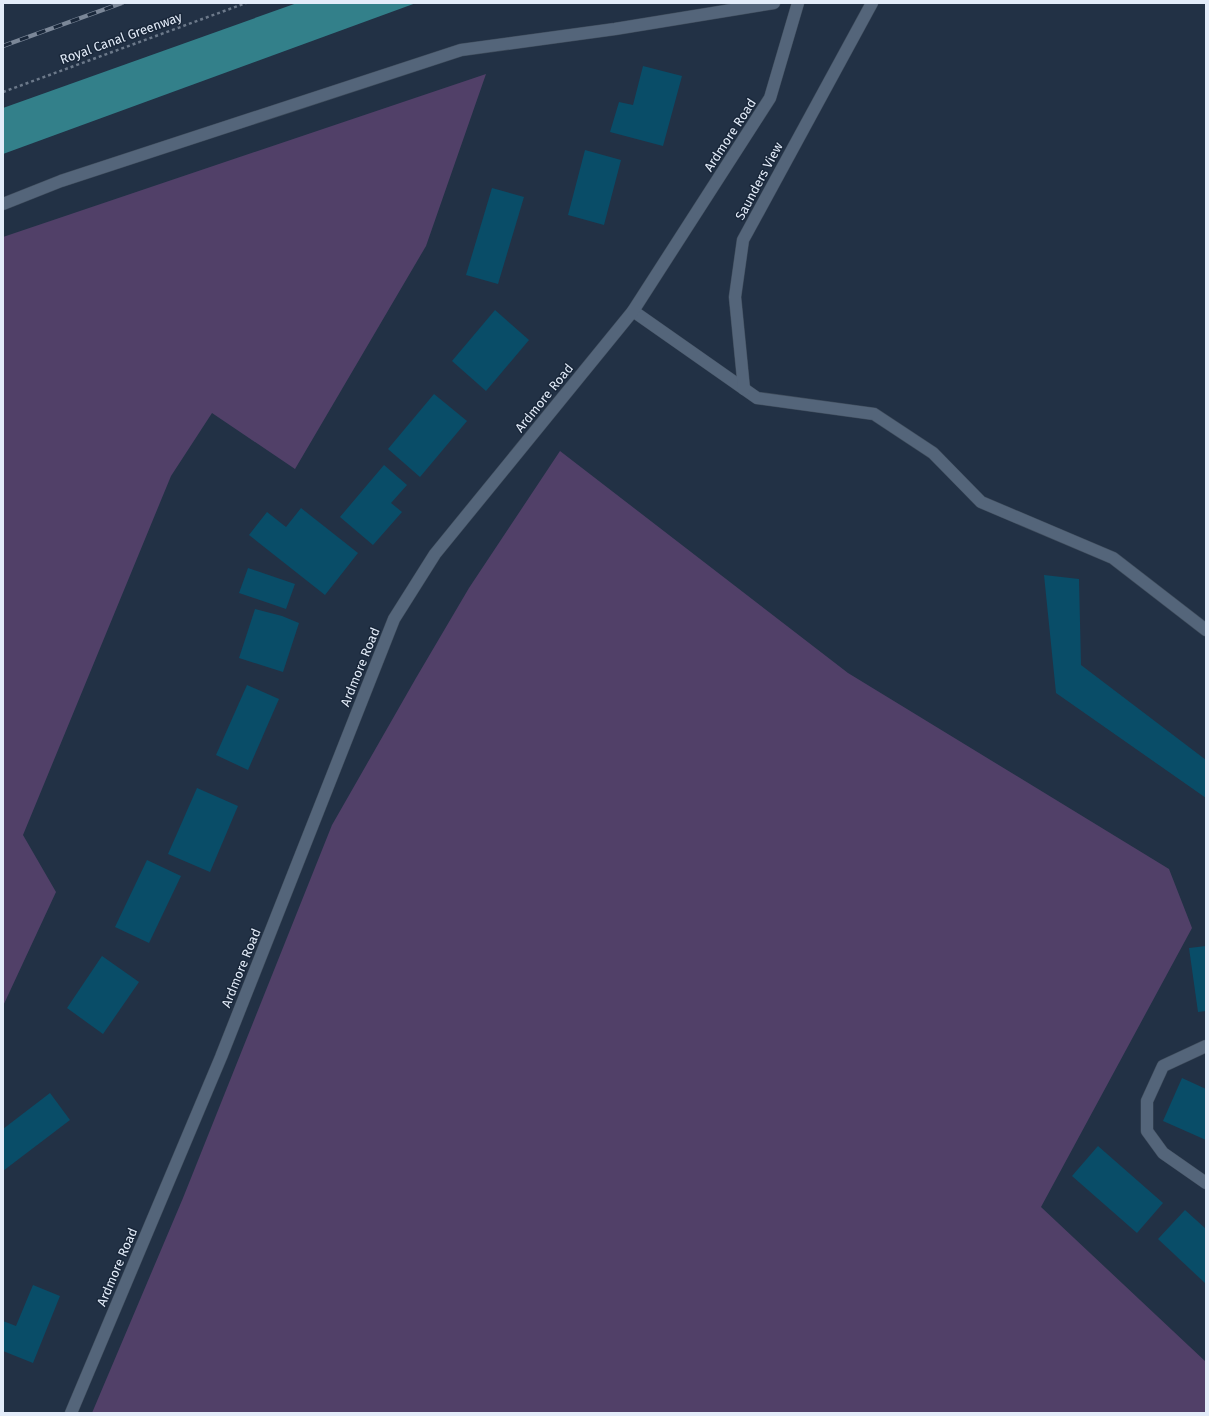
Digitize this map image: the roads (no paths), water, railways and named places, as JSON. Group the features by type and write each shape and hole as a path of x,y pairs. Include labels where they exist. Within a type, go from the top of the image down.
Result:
{"street":[{"path":"3,204 61,181 461,50 614,29 774,3"},
{"name":"Ardmore Road","path":"71,1413 221,1057 394,619 435,554 633,311 770,98 798,3"},
{"name":"Saunders View","path":"744,390 735,297 743,240 872,3"},
{"path":"633,311 757,398 874,414 933,453 981,502 1113,558 1206,630"},
{"path":"1206,1046 1163,1066 1147,1101 1147,1130 1163,1153 1206,1183"}],"railway":[{"path":"3,46 122,3"}]}
